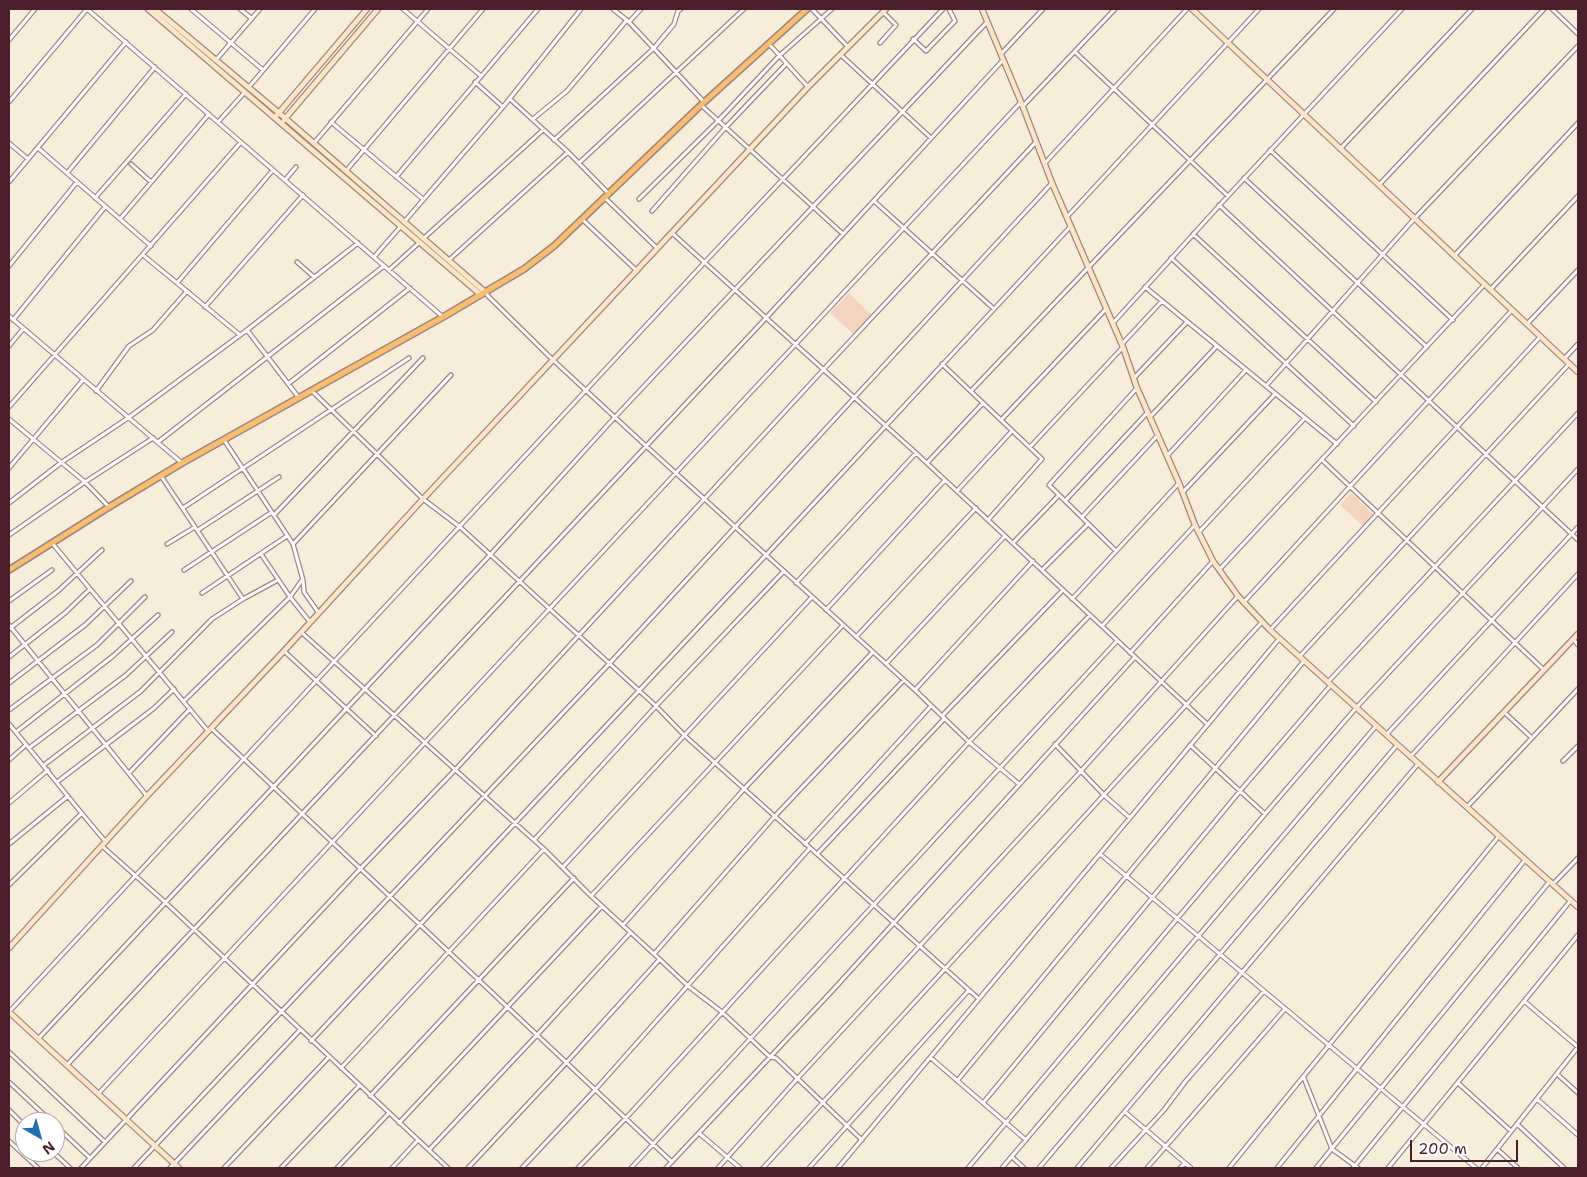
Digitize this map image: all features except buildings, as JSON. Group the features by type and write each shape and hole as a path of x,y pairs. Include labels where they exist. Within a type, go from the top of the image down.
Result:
{"main road":[{"path":"9,570 182,463 443,317 531,263 554,246 768,43 807,9"}],"street":[{"path":"9,40 35,9"},
{"path":"9,102 87,9 443,317"},
{"path":"148,9 285,118 449,260 483,293"},
{"path":"155,9 216,60 281,123 420,242 489,297 553,360 676,474 856,636 969,742 1019,784"},
{"path":"191,9 263,70"},
{"path":"240,9 251,18"},
{"path":"216,60 260,9"},
{"path":"218,122 316,9"},
{"path":"275,117 367,9"},
{"path":"281,123 378,9"},
{"path":"403,9 481,76"},
{"path":"314,143 428,9"},
{"path":"346,171 365,151 483,9"},
{"path":"396,177 538,9"},
{"path":"405,222 504,107 581,9"},
{"path":"613,9 628,21 654,48 725,128 843,234"},
{"path":"533,119 567,91 628,21 641,9"},
{"path":"579,163 744,9"},
{"path":"812,9 848,48"},
{"path":"639,199 780,56 832,9"},
{"path":"179,1168 9,1012 704,263 943,9"},
{"path":"913,39 926,51 954,20 949,9"},
{"path":"982,9 1022,104 1052,183 1122,345 1137,388 1179,483 1198,532 1213,561 1238,596 1270,630 1578,907"},
{"path":"1000,54 1043,9"},
{"path":"97,1094 903,228 1115,9"},
{"path":"1045,163 1187,9"},
{"path":"1192,9 1578,372"},
{"path":"1067,217 1259,9"},
{"path":"971,392 1334,9"},
{"path":"1112,323 1402,9"},
{"path":"1341,148 1472,9"},
{"path":"1379,184 1544,9"},
{"path":"1552,9 1578,34"},
{"path":"554,140 654,48 674,24 678,10"},
{"path":"9,948 423,499 808,87 884,10 896,25 880,43"},
{"path":"38,1039 490,554 615,417 987,22"},
{"path":"9,182 126,42"},
{"path":"768,43 808,87"},
{"path":"1266,386 1415,218 1578,46"},
{"path":"1075,52 1228,196"},
{"path":"841,55 932,138"},
{"path":"66,1066 766,318 1003,60"},
{"path":"652,211 725,128 786,64"},
{"path":"67,173 155,67"},
{"path":"475,82 504,107"},
{"path":"95,198 186,94"},
{"path":"510,99 579,163 606,195 658,248"},
{"path":"120,219 209,114"},
{"path":"332,122 423,199"},
{"path":"1454,256 1578,123"},
{"path":"424,238 544,130"},
{"path":"9,407 242,142"},
{"path":"81,1168 361,868 456,770 823,370 1036,142"},
{"path":"9,143 28,159"},
{"path":"38,148 151,246"},
{"path":"1270,150 1453,320"},
{"path":"449,260 568,152"},
{"path":"131,164 151,182"},
{"path":"285,180 296,167"},
{"path":"176,282 273,170"},
{"path":"1244,178 1427,347"},
{"path":"9,266 77,182"},
{"path":"134,1168 609,664 1052,183"},
{"path":"206,307 303,195"},
{"path":"1490,290 1578,196"},
{"path":"874,201 994,309"},
{"path":"1219,205 1578,540"},
{"path":"14,320 105,206"},
{"path":"582,218 637,272"},
{"path":"374,257 401,226"},
{"path":"311,1040 766,555 1071,226"},
{"path":"672,233 916,452 1207,724"},
{"path":"1194,234 1376,402"},
{"path":"389,270 420,242"},
{"path":"9,503 62,462 128,418 247,330 358,243"},
{"path":"143,255 240,335"},
{"path":"1171,258 1354,426"},
{"path":"297,262 314,278"},
{"path":"158,442 384,266"},
{"path":"1527,324 1578,270"},
{"path":"1219,570 1484,285"},
{"path":"1145,287 1337,444"},
{"path":"288,384 410,288"},
{"path":"96,390 129,346 154,330 187,292"},
{"path":"1030,447 1162,301"},
{"path":"1001,420 1106,309"},
{"path":"1244,602 1512,310"},
{"path":"9,316 182,463"},
{"path":"1134,378 1187,322"},
{"path":"9,346 23,328"},
{"path":"247,330 299,398"},
{"path":"1270,630 1540,337"},
{"path":"1564,359 1578,344"},
{"path":"1150,417 1217,346"},
{"path":"182,508 409,358"},
{"path":"184,570 273,514 423,358"},
{"path":"942,364 1042,459 988,520"},
{"path":"1300,656 1569,364"},
{"path":"1167,456 1246,370"},
{"path":"293,544 452,375"},
{"path":"9,468 83,380"},
{"path":"1116,551 1049,485 1137,388"},
{"path":"311,391 423,499 460,527 639,690 684,735 979,999"},
{"path":"1182,493 1275,394"},
{"path":"927,463 983,403"},
{"path":"1065,501 1148,412"},
{"path":"983,1103 1329,684 1578,414"},
{"path":"1198,532 1305,418"},
{"path":"9,419 85,482 109,507"},
{"path":"957,491 1012,431"},
{"path":"1082,518 1158,435"},
{"path":"9,535 85,482 154,438"},
{"path":"224,439 293,544 303,580 304,592 318,612"},
{"path":"796,583 916,452"},
{"path":"1322,460 1544,670"},
{"path":"968,1168 1356,708 1578,469"},
{"path":"161,476 243,599"},
{"path":"167,544 197,528 279,477"},
{"path":"826,610 945,480"},
{"path":"1072,599 1179,483"},
{"path":"1013,543 1059,495"},
{"path":"856,636 976,508"},
{"path":"1042,570 1088,524"},
{"path":"1102,626 1195,525"},
{"path":"1386,735 1578,527"},
{"path":"202,593 287,536"},
{"path":"886,664 1005,536"},
{"path":"52,543 159,672 210,729 273,785 672,1162"},
{"path":"102,550 58,591 9,627 148,796"},
{"path":"261,554 290,597 310,622"},
{"path":"915,690 1033,561"},
{"path":"1130,653 1213,561"},
{"path":"9,601 52,570"},
{"path":"534,840 656,706 784,571"},
{"path":"1410,757 1578,574"},
{"path":"44,766 141,691 212,619 278,580"},
{"path":"184,701 290,597 303,580"},
{"path":"9,683 85,625 131,581"},
{"path":"9,657 65,613 90,589"},
{"path":"817,854 1063,590"},
{"path":"718,1168 1082,771 1238,596"},
{"path":"563,867 812,597"},
{"path":"9,710 97,644 145,598"},
{"path":"16,732 133,640 158,614"},
{"path":"578,1168 626,1118 969,742 1090,615"},
{"path":"763,1168 1262,622"},
{"path":"591,896 843,625"},
{"path":"29,748 126,675 172,632"},
{"path":"301,632 544,848 591,896 688,986 722,1012 770,1057 776,1058 862,1140"},
{"path":"1438,782 1578,634"},
{"path":"838,1168 1207,724 1280,639"},
{"path":"1573,639 1578,645"},
{"path":"631,1168 1118,640"},
{"path":"284,651 376,736"},
{"path":"623,925 744,789 873,652"},
{"path":"666,1168 700,1134 1135,657"},
{"path":"957,1081 1304,660"},
{"path":"654,954 776,816 904,680"},
{"path":"57,782 153,709 174,689"},
{"path":"1467,807 1578,689"},
{"path":"806,844 931,706"},
{"path":"129,773 190,708"},
{"path":"1504,712 1532,738"},
{"path":"9,724 107,842"},
{"path":"1002,1168 1376,726"},
{"path":"1055,744 1105,796 1130,818"},
{"path":"9,760 26,745"},
{"path":"1190,745 1265,814"},
{"path":"1039,1168 1397,745"},
{"path":"1563,761 1578,746"},
{"path":"1077,1168 1418,764"},
{"path":"9,804 48,770"},
{"path":"9,844 68,796"},
{"path":"9,885 82,814"},
{"path":"1229,1168 1499,836"},
{"path":"102,846 165,902 448,1168"},
{"path":"341,1068 544,848"},
{"path":"522,1168 595,1090 810,848"},
{"path":"1100,854 1476,1168"},
{"path":"1316,1168 1551,883 1578,858"},
{"path":"1276,1168 1358,1069 1525,860"},
{"path":"370,1096 574,878"},
{"path":"1304,1077 1332,1149 1355,1167 1571,900"},
{"path":"399,1123 602,906"},
{"path":"429,1150 630,933"},
{"path":"1388,1168 1578,935"},
{"path":"468,1168 660,960"},
{"path":"809,1168 970,990"},
{"path":"1111,1168 1164,1110 1264,991"},
{"path":"1488,1168 1483,1167 1578,1047 1524,1001"},
{"path":"1147,1168 1285,1009"},
{"path":"170,1168 300,1030"},
{"path":"9,1052 105,1142"},
{"path":"224,1168 329,1057"},
{"path":"930,1058 1026,1140"},
{"path":"1557,1074 1578,1092"},
{"path":"9,1082 41,1112"},
{"path":"1458,1083 1512,1131"},
{"path":"281,1168 359,1086"},
{"path":"1537,1099 1578,1136"},
{"path":"1125,1112 1191,1168"},
{"path":"337,1168 389,1113"},
{"path":"1517,1124 1564,1168"},
{"path":"65,1134 90,1158"},
{"path":"700,1134 740,1168"},
{"path":"392,1168 418,1140"},
{"path":"9,1141 38,1168"},
{"path":"1497,1149 1518,1168"},
{"path":"1012,1157 1024,1168"},
{"path":"1180,1168 1185,1163"}],"shaded area":[{"path":"849,293 872,315 854,335 830,313"},
{"path":"1351,493 1374,515 1364,527 1340,505"}]}
